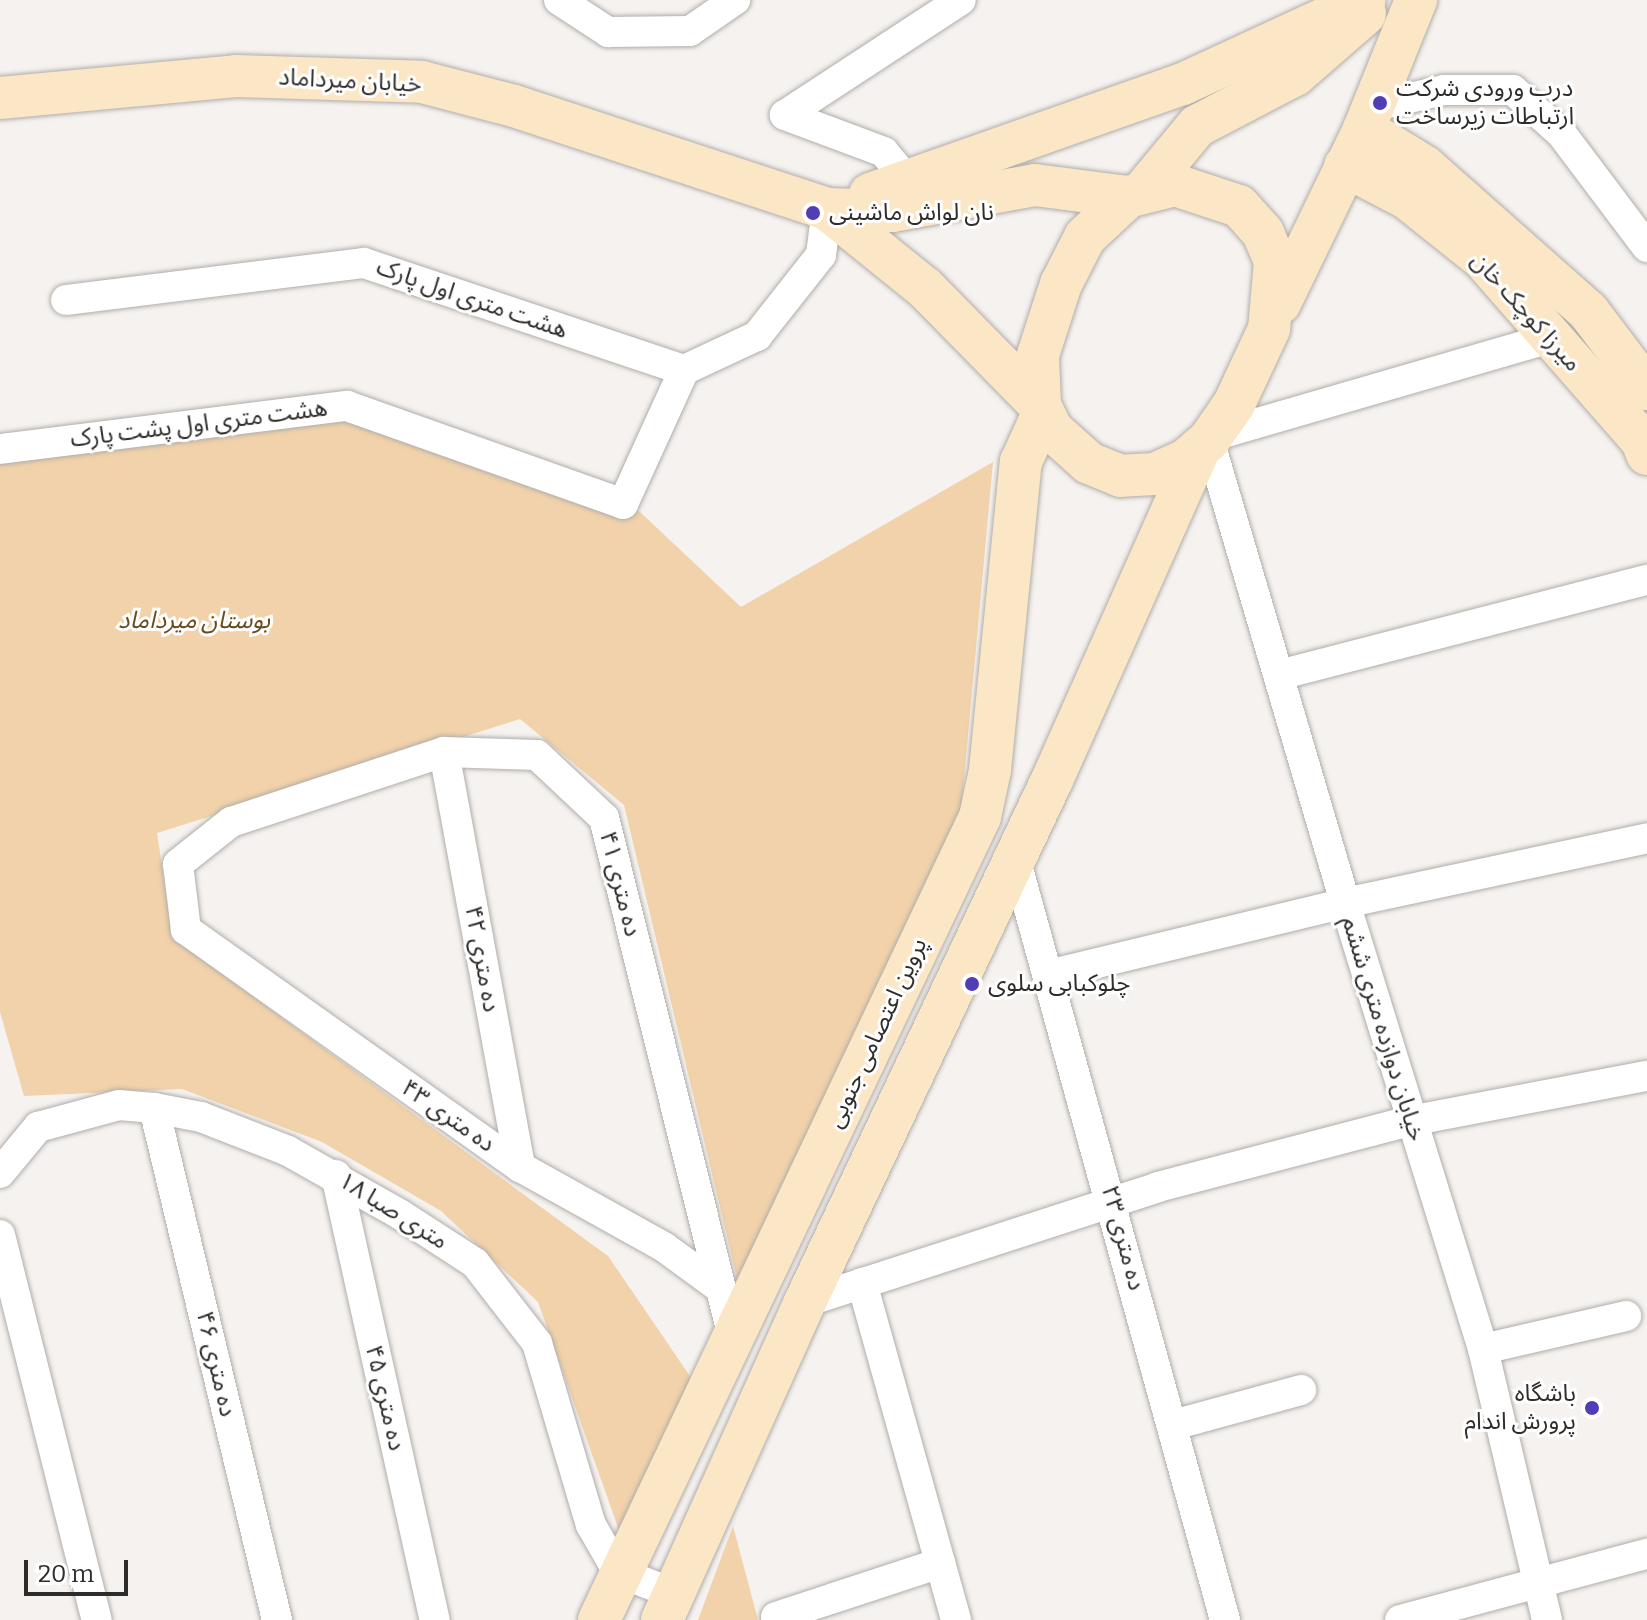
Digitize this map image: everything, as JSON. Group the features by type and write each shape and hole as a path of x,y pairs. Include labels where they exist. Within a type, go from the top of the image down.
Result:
{"main road":[{"path":"827,209 1183,84 1365,0"},
{"path":"1041,409 1038,355 1061,284 1085,237 1136,194 1197,126 1295,75 1353,30 1377,0"},
{"path":"827,209 925,288 1041,409 1064,444 1089,463 1121,476 1155,474 1186,460 1207,441 1251,373 1368,118 1416,0"},
{"path":"1295,75 1357,77 1368,87 1368,118"},
{"name":"خیابان میرداماد","path":"0,98 236,76 422,82 529,111 827,209"},
{"name":"میرزا کوچک خان","path":"1368,118 1577,301 1647,389"},
{"name":"میرزا کوچک خان","path":"1345,166 1408,199 1482,258 1642,441 1647,454"},
{"path":"827,209 892,211 1035,185 1136,194 1175,185 1239,206 1263,233 1275,261 1269,329"},
{"name":"پروین اعتصامی جنوبی","path":"599,1620 618,1572 980,817 990,770 1021,462 1041,409"},
{"name":"پروین اعتصامی جنوبی","path":"667,1607 805,1302 1015,858 1207,441"}],"street":[{"path":"559,0 608,32 690,31 735,0"},
{"path":"908,181 884,152 785,115 961,0"},
{"path":"1368,118 1444,90 1513,90 1561,133 1647,247"},
{"path":"684,370 757,336 821,255 827,209"},
{"name":"هشت متری اول پارک","path":"66,300 364,263 684,370"},
{"path":"1207,441 1551,338"},
{"name":"هشت متری اول پشت پارک","path":"0,449 347,406 623,504 684,370"},
{"name":"خیابان دوازده متری ششم","path":"1207,441 1410,1121 1483,1349 1547,1620"},
{"path":"1279,675 1647,580"},
{"name":"ده متری ۴۱","path":"186,930 178,864 231,822 444,752 537,755 604,818 733,1337"},
{"name":"ده متری ۴۲","path":"444,752 520,1167"},
{"path":"1048,975 1345,903 1647,838"},
{"name":"ده متری ۲۳","path":"1015,858 1113,1201 1225,1620"},
{"name":"ده متری ۴۳","path":"186,930 520,1167 664,1247 720,1288"},
{"path":"805,1302 1113,1201 1410,1121 1647,1076"},
{"name":"متری صبا ۱۸","path":"0,1173 38,1127 119,1105 154,1108 201,1117 336,1175 475,1263 537,1343 591,1525 618,1572"},
{"name":"ده متری ۴۶","path":"154,1108 277,1620"},
{"name":"ده متری ۴۵","path":"336,1175 435,1620"},
{"path":"0,1235 97,1620"},
{"path":"862,1283 956,1620"},
{"path":"1483,1349 1626,1316"},
{"path":"1173,1425 1301,1390"},
{"path":"1400,1620 1536,1581 1647,1554"},
{"path":"776,1617 940,1563"},
{"path":"618,1572 667,1607"}],"green space":[{"name":"بوستان میرداماد","path":"338,414 640,512 741,607 993,462 957,855 741,1295 624,805 520,719 157,833 173,938 608,1256 694,1382 620,1533 538,1302 441,1211 322,1142 182,1089 24,1096 0,1012 0,449"},
{"path":"733,1526 758,1620 698,1620"}],"place":[{"name":"درب ورودی شرکت ارتباطات زیرساخت","path":"1380,103"},
{"name":"نان لواش ماشینی","path":"813,213"},
{"name":"چلوکبابی سلوی","path":"972,984"},
{"name":"باشگاه پرورش اندام","path":"1592,1408"}]}
